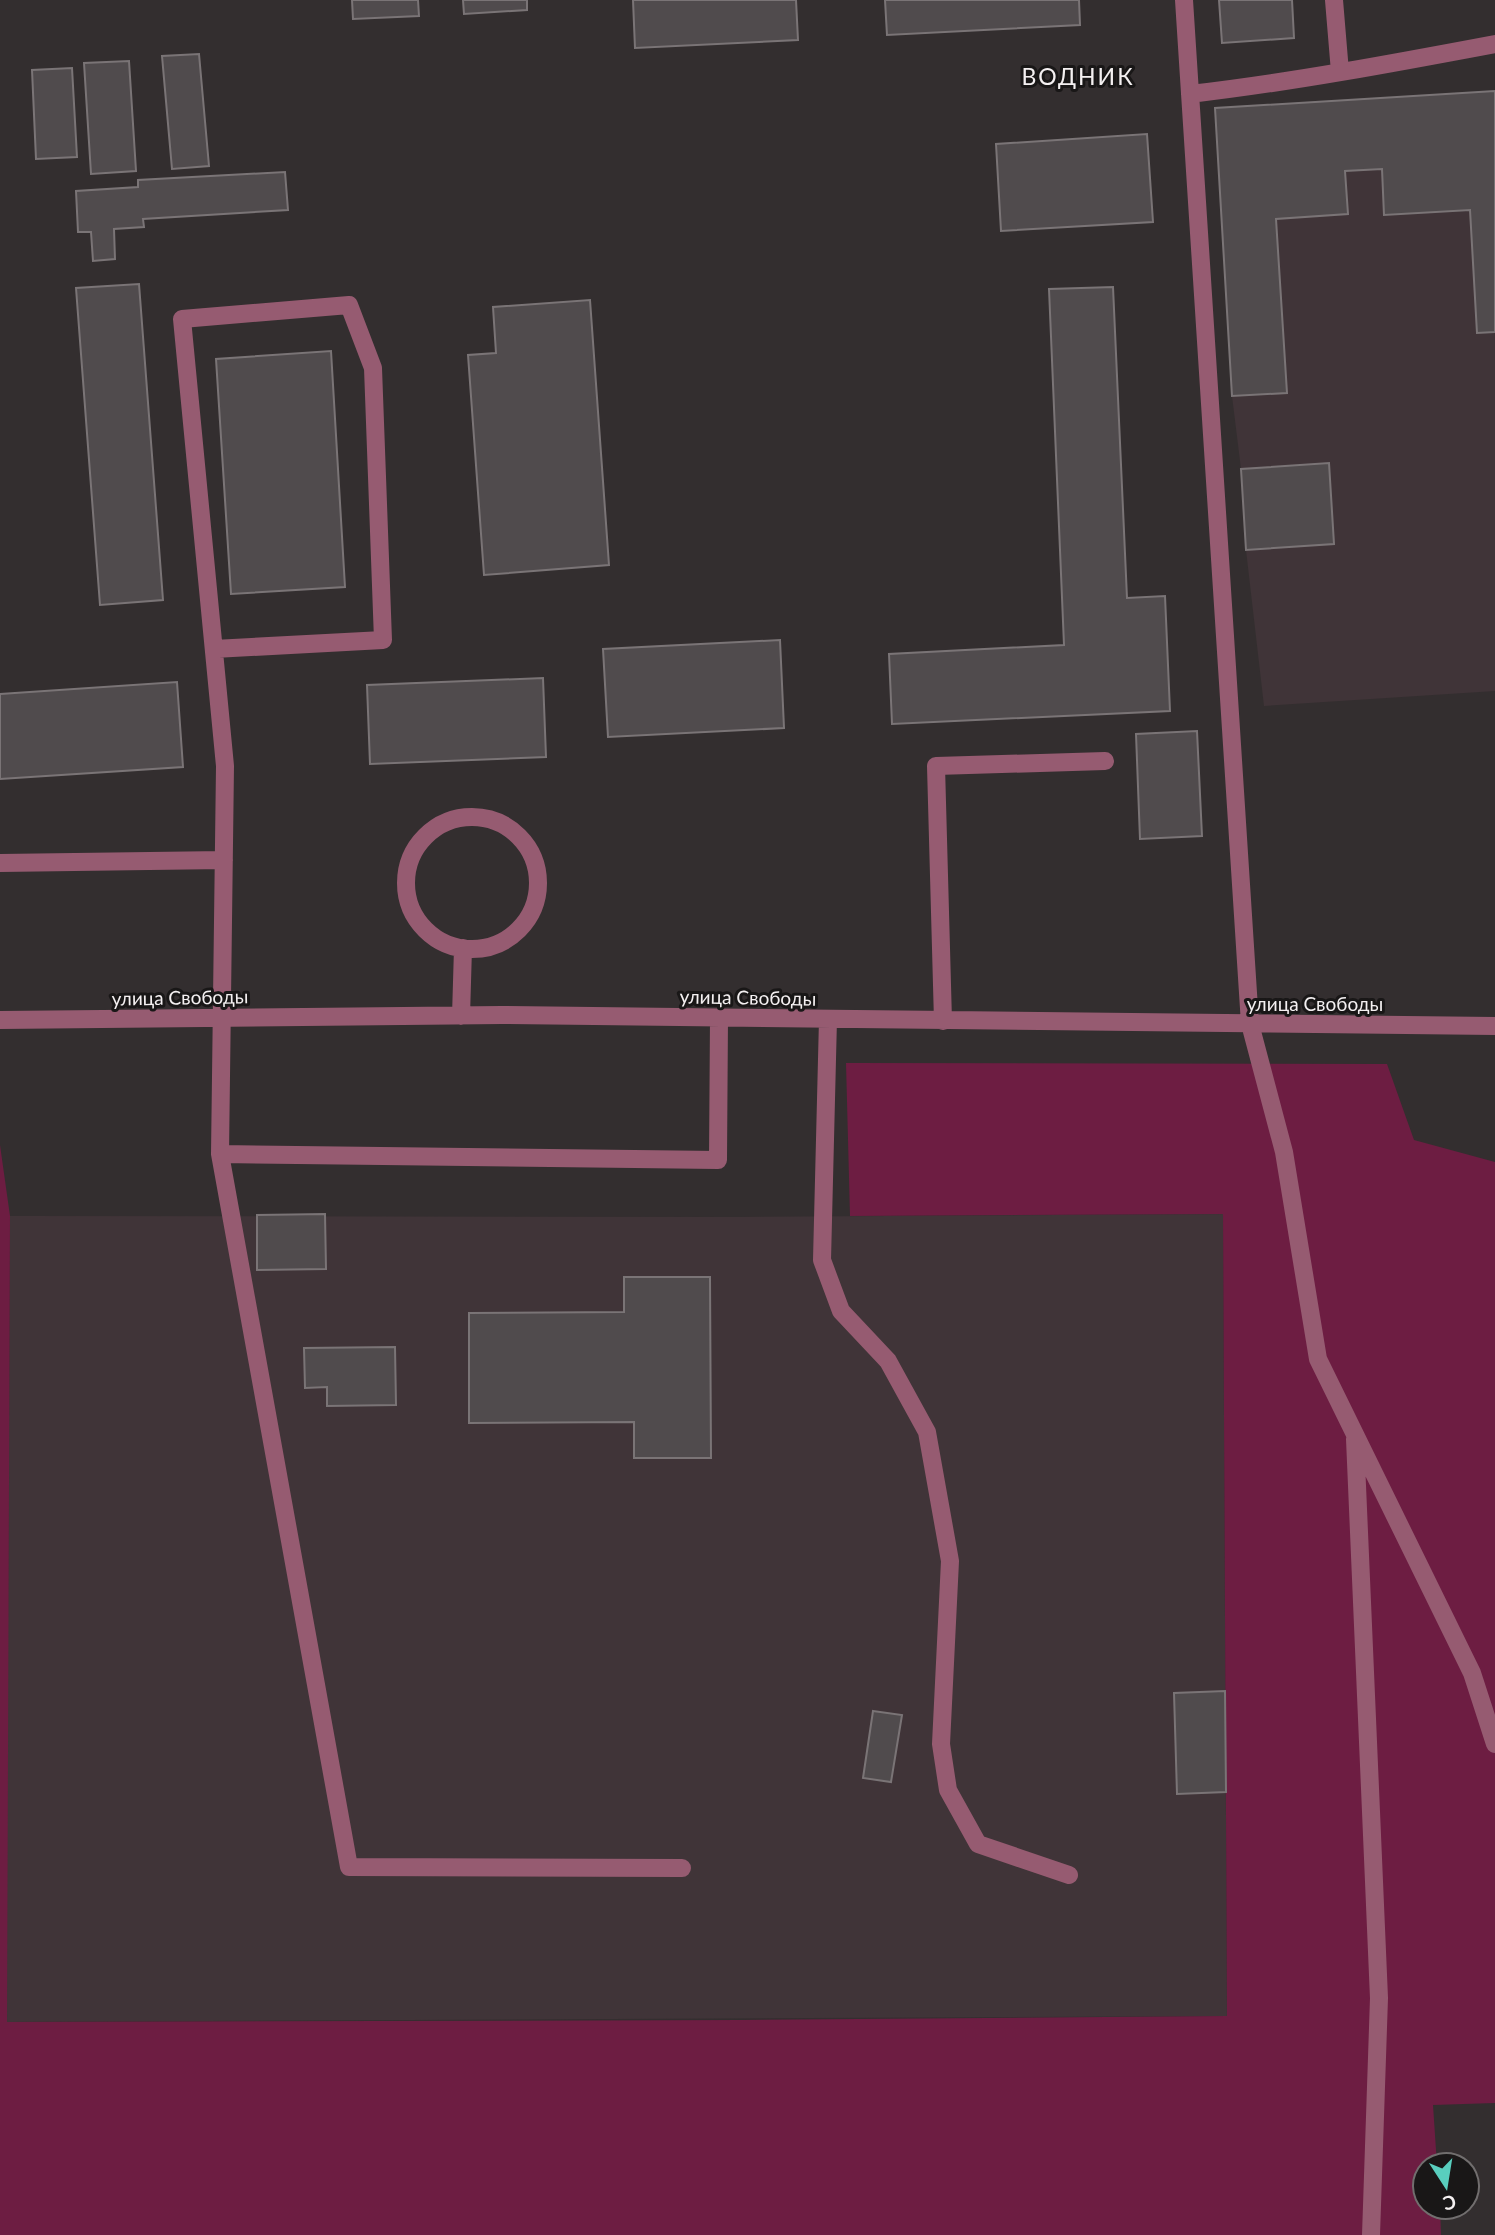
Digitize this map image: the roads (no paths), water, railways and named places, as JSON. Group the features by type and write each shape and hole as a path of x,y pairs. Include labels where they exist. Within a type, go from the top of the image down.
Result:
{"street":[{"path":"1184,0 1250,1024 1284,1152 1318,1359 1472,1673 1495,1744"},
{"path":"1334,0 1340,72"},
{"path":"1190,94 1340,72 1495,44"},
{"path":"214,649 383,640 373,368 349,305 182,319 225,766 220,1154 349,1867 682,1868"},
{"path":"943,1021 936,766 1105,761"},
{"path":"473,817 494,821 512,830 527,846 536,865 538,886 534,906 524,925 506,940 485,948 463,948 442,942 423,928 411,909 406,887 408,865 418,845 433,830 452,820 473,817"},
{"path":"0,863 224,860"},
{"path":"461,1016 463,948"},
{"name":"улица Свободы","path":"0,1020 461,1016 1495,1026"},
{"path":"220,1154 718,1160 719,1018"},
{"path":"828,1019 822,1260 841,1311 888,1361 927,1432 950,1561 941,1744 948,1790 978,1844 1069,1875"},
{"path":"1354,1432 1379,1998 1371,2235"}],"district":[{"name":"ВОДНИК","path":"1078,76"}]}
